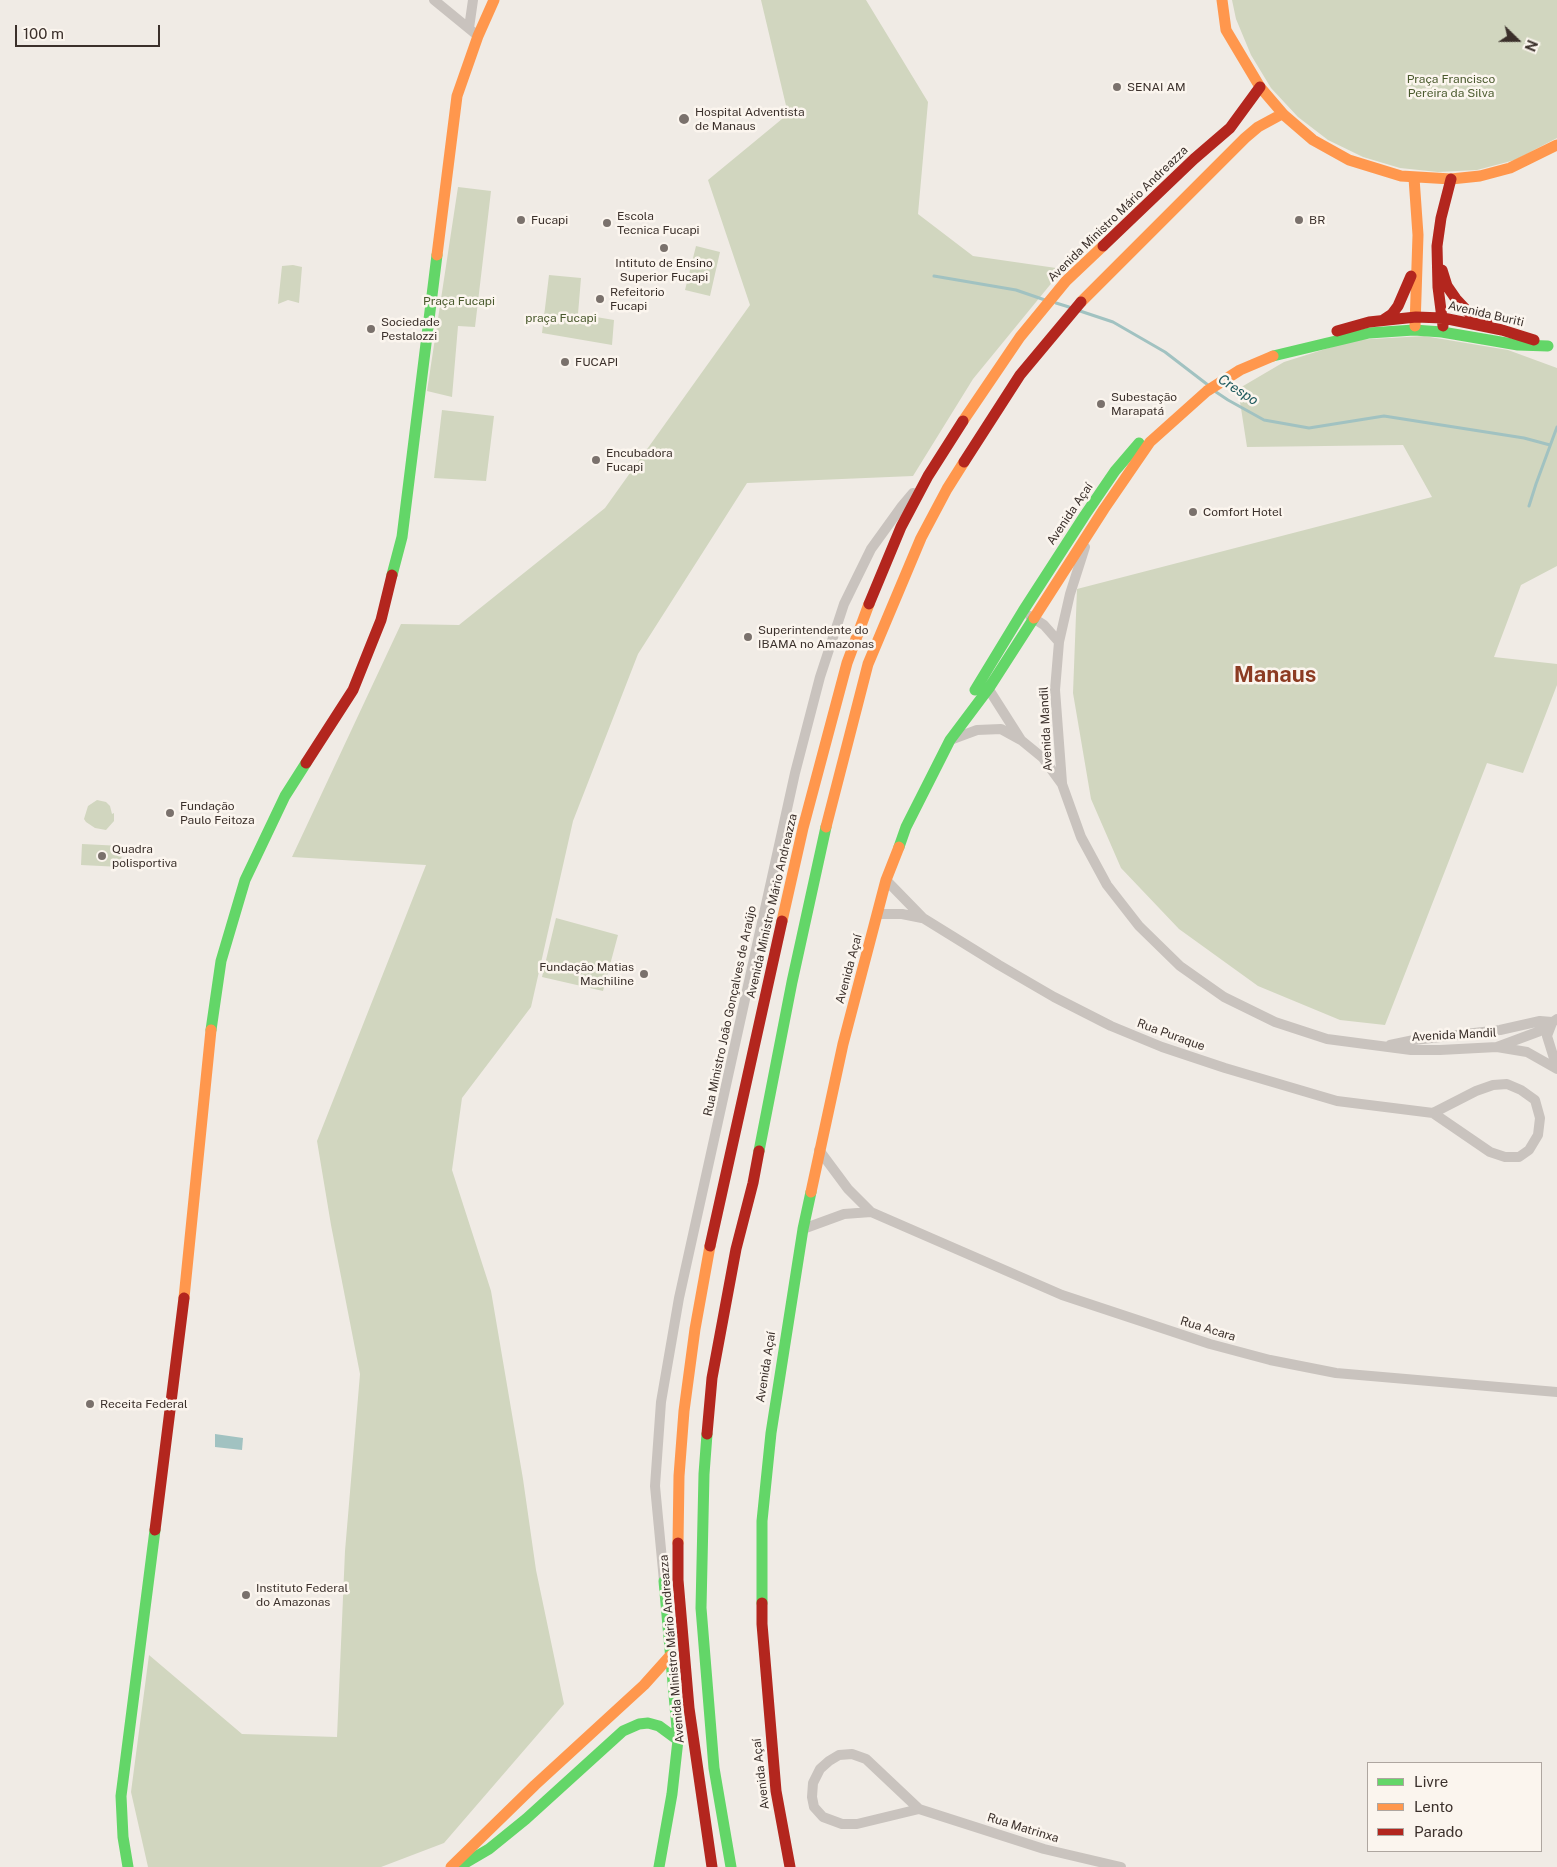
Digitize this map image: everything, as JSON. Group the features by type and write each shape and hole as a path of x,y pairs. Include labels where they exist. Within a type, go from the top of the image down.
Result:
{"street":[{"path":"434,0 474,32"},
{"path":"128,1867 123,1837 121,1796 180,1340 221,961 245,880 265,836 285,796 353,690 381,620 402,537 457,96 474,32 473,0"},
{"path":"474,32 494,0"},
{"path":"1222,0 1226,30 1260,87 1282,114 1313,140 1349,160 1401,176 1450,179 1480,176 1510,168 1557,145"},
{"name":"Avenida Ministro Mário Andreazza","path":"731,1867 714,1768 701,1608 704,1474 712,1378 736,1249 739,1181 804,828 847,663 865,613 901,527 928,476 980,394 1020,337 1066,281 1187,165 1230,128 1260,87"},
{"name":"Avenida Ministro Mário Andreazza","path":"712,1867 689,1708 678,1580 679,1476 684,1411 694,1329 710,1245 739,1181 792,982 823,838 854,712 868,664 921,538 947,489 1020,375 1095,286 1245,138 1258,127 1282,114"},
{"path":"1414,178 1418,235 1414,330"},
{"path":"1442,332 1443,318 1438,286 1437,246 1450,179"},
{"path":"1437,257 1447,286 1456,299 1472,314 1502,330"},
{"path":"1383,320 1392,314 1405,293 1417,258"},
{"name":"Avenida Buriti","path":"1416,318 1443,318 1502,330 1553,347"},
{"name":"Avenida Açaí","path":"790,1867 776,1791 762,1624 762,1521 772,1424 803,1228 843,1044 886,880 906,827 950,740 985,684 1023,611 1115,471 1144,436 1203,382 1234,362 1275,346 1361,324 1383,320 1416,318"},
{"name":"Avenida Buriti","path":"1414,330 1442,332 1518,345 1553,347"},
{"name":"Avenida Açaí","path":"886,880 888,856 899,824 944,739 1035,619 1090,529 1150,442 1207,391 1240,370 1278,354 1364,334 1414,330"},
{"name":"Rua Ministro João Gonçalves de Araújo","path":"664,1581 655,1486 661,1402 679,1298 796,773 820,677 844,604 856,577 871,549 902,506 928,476"},
{"name":"Avenida Mandil","path":"1090,529 1070,594 1059,642 1055,690 1062,784 1081,837 1107,885 1138,926 1180,966 1224,997 1275,1022 1327,1038 1382,1047 1421,1050 1496,1047 1540,1031 1554,1021"},
{"path":"1023,611 1049,630 1059,642"},
{"path":"985,684 1022,740"},
{"name":"Avenida Mandil","path":"950,740 978,730 1001,729 1022,740 1043,758 1062,784"},
{"name":"Rua Puraque","path":"886,880 923,918 1054,997 1112,1026 1162,1047 1337,1102 1433,1113 1490,1152 1505,1157 1519,1156 1530,1150 1538,1135 1540,1118 1535,1100 1521,1090 1507,1084 1493,1085 1476,1091 1433,1113"},
{"name":"Rua Puraque","path":"878,914 902,914 923,918"},
{"name":"Avenida Mandil","path":"1382,1047 1414,1040 1500,1030 1540,1021 1554,1021"},
{"path":"1554,1021 1547,1036 1557,1069"},
{"path":"1496,1047 1527,1052 1557,1069"},
{"name":"Rua Acara","path":"820,1150 848,1189 871,1212 1062,1294 1227,1348 1270,1360 1336,1373 1557,1392"},
{"name":"Rua Acara","path":"803,1228 844,1214 871,1212"},
{"path":"664,1581 678,1580 690,1584 701,1608"},
{"name":"Avenida Ministro Mário Andreazza","path":"659,1867 672,1794 678,1740 664,1581"},
{"path":"451,1867 514,1805 614,1714 670,1656"},
{"path":"614,1714 623,1731"},
{"path":"459,1867 488,1849 526,1820 623,1731 639,1724 648,1723 659,1726 678,1740"},
{"name":"Rua Matrinxa","path":"919,1809 857,1824 842,1824 823,1817 814,1807 812,1797 813,1783 820,1769 829,1761 840,1755 852,1754 866,1759 919,1809 1044,1848 1121,1867"},
{"path":"514,1805 526,1820"}],"green space":[{"path":"761,0 866,0 928,102 918,214 973,256 1063,269 973,379 913,476 747,483 638,654 573,821 531,1007 462,1098 452,1170 491,1291 523,1479 536,1570 564,1704 444,1843 381,1867 148,1867 131,1792 149,1655 242,1734 337,1737 345,1551 360,1374 317,1141 426,865 292,857 401,624 459,625 605,508 750,305 708,180 788,114"},
{"name":"Praça Francisco Pereira da Silva","path":"1232,0 1557,0 1557,138 1515,160 1477,170 1438,172 1400,168 1363,157 1328,140 1298,117 1271,88 1251,55 1236,19"},
{"name":"Praça Fucapi","path":"458,187 491,191 475,327 458,326 452,397 427,391"},
{"path":"696,246 720,252 710,296 685,290"},
{"path":"293,265 302,267 299,303 288,300 278,304 282,266"},
{"name":"praça Fucapi","path":"549,275 581,278 578,314 614,320 612,345 542,333"},
{"path":"1424,336 1508,350 1557,368 1557,566 1521,585 1494,657 1557,664 1557,685 1523,773 1487,763 1385,1025 1340,1020 1258,986 1179,929 1121,868 1091,799 1073,693 1077,589 1432,497 1403,445 1247,447 1238,389 1284,362 1354,340"},
{"path":"442,410 494,416 486,481 434,478"},
{"path":"97,800 106,802 110,806 112,814 114,813 114,821 106,830 95,828 84,819 88,806"},
{"name":"Quadra polisportiva","path":"82,844 122,846 121,867 81,865"},
{"path":"556,918 618,935 603,991 542,977"}],"water":[{"path":"215,1434 243,1438 242,1450 215,1447"}],"waterway":[{"name":"Crespo","path":"934,276 1016,290 1045,300"},
{"name":"Crespo","path":"1056,303 1069,307"},
{"name":"Crespo","path":"1080,311 1113,322 1165,352 1208,385"},
{"name":"Crespo","path":"1216,392 1264,420 1309,428 1384,416 1524,438 1550,445"},
{"name":"Crespo","path":"1529,506 1557,427"}],"traffic: fast":[{"path":"392,575 402,537 437,255"},
{"path":"1273,356 1369,333 1414,330 1442,332 1518,345 1548,346"},
{"path":"975,690 1085,515 1115,471 1139,443"},
{"path":"899,847 906,827 950,740 989,688 1034,618"},
{"path":"211,1030 221,961 245,880 285,796 306,763"},
{"path":"759,1151 792,982 826,827"},
{"path":"762,1603 762,1521 771,1433 803,1229 811,1192"},
{"path":"707,1434 704,1474 701,1608 714,1768 731,1867"},
{"path":"128,1867 123,1837 121,1796 155,1530"},
{"path":"659,1867 672,1794 678,1740 664,1581"},
{"path":"460,1866 489,1849 526,1819 623,1731 639,1724 648,1723 659,1726 678,1740"}],"traffic: slow":[{"path":"437,255 457,96 478,36 494,0"},
{"path":"1222,0 1226,30 1260,87 1284,115 1313,140 1349,160 1401,176 1451,179 1480,176 1510,168 1557,145"},
{"path":"1081,302 1245,138 1258,127 1282,114"},
{"path":"1414,178 1418,235 1415,326"},
{"path":"963,421 1020,337 1066,281 1103,246"},
{"path":"1034,618 1104,509 1150,442 1207,391 1240,370 1273,356"},
{"path":"826,827 868,664 921,538 947,489 964,462"},
{"path":"782,921 803,828 847,663 869,604"},
{"path":"811,1192 843,1044 886,880 899,847"},
{"path":"184,1298 211,1030"},
{"path":"678,1543 679,1476 684,1411 695,1329 710,1246"},
{"path":"451,1867 535,1785 644,1685 670,1656"}],"traffic: jam":[{"path":"1103,246 1194,159 1230,128 1260,87"},
{"path":"1443,326 1438,287 1437,246 1441,218 1451,179"},
{"path":"1442,270 1447,286 1456,299 1471,315 1487,322"},
{"path":"1383,320 1392,314 1398,306 1411,276"},
{"path":"964,462 1020,375 1081,302"},
{"path":"1337,331 1369,322 1416,317 1443,318 1502,330 1534,340"},
{"path":"869,604 901,527 928,476 963,421"},
{"path":"306,763 353,690 381,620 392,575"},
{"path":"710,1246 782,921"},
{"path":"707,1434 712,1378 736,1249 759,1151"},
{"path":"155,1530 184,1298"},
{"path":"678,1543 678,1580 689,1708 712,1867"},
{"path":"762,1603 762,1624 776,1791 790,1867"}],"place":[{"name":"SENAI AM","path":"1117,87"},
{"name":"Hospital Adventista de Manaus","path":"684,119"},
{"name":"Fucapi","path":"521,220"},
{"name":"BR","path":"1299,220"},
{"name":"Escola Tecnica Fucapi","path":"607,223"},
{"name":"Intituto de Ensino Superior Fucapi","path":"664,248"},
{"name":"Refeitorio Fucapi","path":"600,299"},
{"name":"Sociedade Pestalozzi","path":"371,329"},
{"name":"FUCAPI","path":"565,362"},
{"name":"Subestação Marapatá","path":"1101,404"},
{"name":"Encubadora Fucapi","path":"596,460"},
{"name":"Comfort Hotel","path":"1193,512"},
{"name":"Superintendente do IBAMA no Amazonas","path":"748,637"},
{"name":"Fundação Paulo Feitoza","path":"170,813"},
{"name":"Quadra polisportiva","path":"102,856"},
{"name":"Fundação Matias Machiline","path":"644,974"},
{"name":"Receita Federal","path":"90,1404"},
{"name":"Instituto Federal do Amazonas","path":"246,1595"}],"district":[{"name":"Manaus","path":"1275,675"}]}
